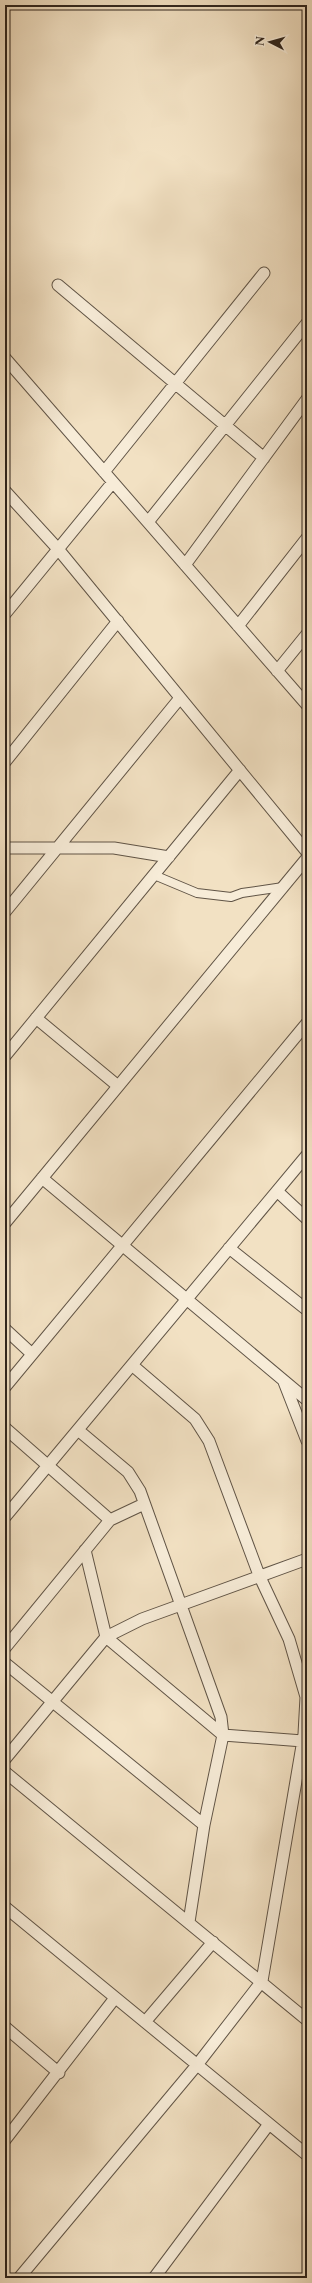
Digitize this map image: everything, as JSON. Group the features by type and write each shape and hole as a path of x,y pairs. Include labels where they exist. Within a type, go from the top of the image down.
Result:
{"street":[{"path":"104,472 264,273"},
{"path":"58,285 264,458"},
{"path":"148,522 307,323"},
{"path":"5,358 307,705"},
{"path":"185,565 307,399"},
{"path":"5,614 113,482"},
{"path":"5,490 58,549 307,852"},
{"path":"238,626 307,538"},
{"path":"5,762 118,621"},
{"path":"277,671 307,634"},
{"path":"5,912 180,698"},
{"path":"5,1056 240,770"},
{"path":"5,848 114,848 169,857"},
{"path":"5,1223 305,862"},
{"path":"154,875 197,893 231,897 242,893 283,887"},
{"path":"36,1018 118,1086"},
{"path":"5,1387 307,1023"},
{"path":"5,1517 307,1155"},
{"path":"42,1178 307,1400"},
{"path":"277,1191 307,1219"},
{"path":"230,1248 307,1310"},
{"path":"5,1329 32,1354"},
{"path":"19,2278 197,2065 262,1981 303,1741 306,1715 306,1697 289,1639 259,1575 210,1441 195,1419 132,1365"},
{"path":"284,1381 307,1441"},
{"path":"5,1428 110,1520"},
{"path":"78,1430 128,1472 140,1491 221,1717 223,1735 204,1825 189,1922"},
{"path":"5,1648 110,1520 144,1504"},
{"path":"86,1550 106,1637 223,1735 303,1741"},
{"path":"5,1759 106,1637 142,1619 259,1575 307,1559"},
{"path":"5,1663 204,1825"},
{"path":"5,1772 262,1981 307,2020"},
{"path":"5,1907 307,2155"},
{"path":"145,2022 213,1942"},
{"path":"5,2140 116,1998"},
{"path":"5,2027 59,2072"},
{"path":"154,2278 269,2124"}]}
